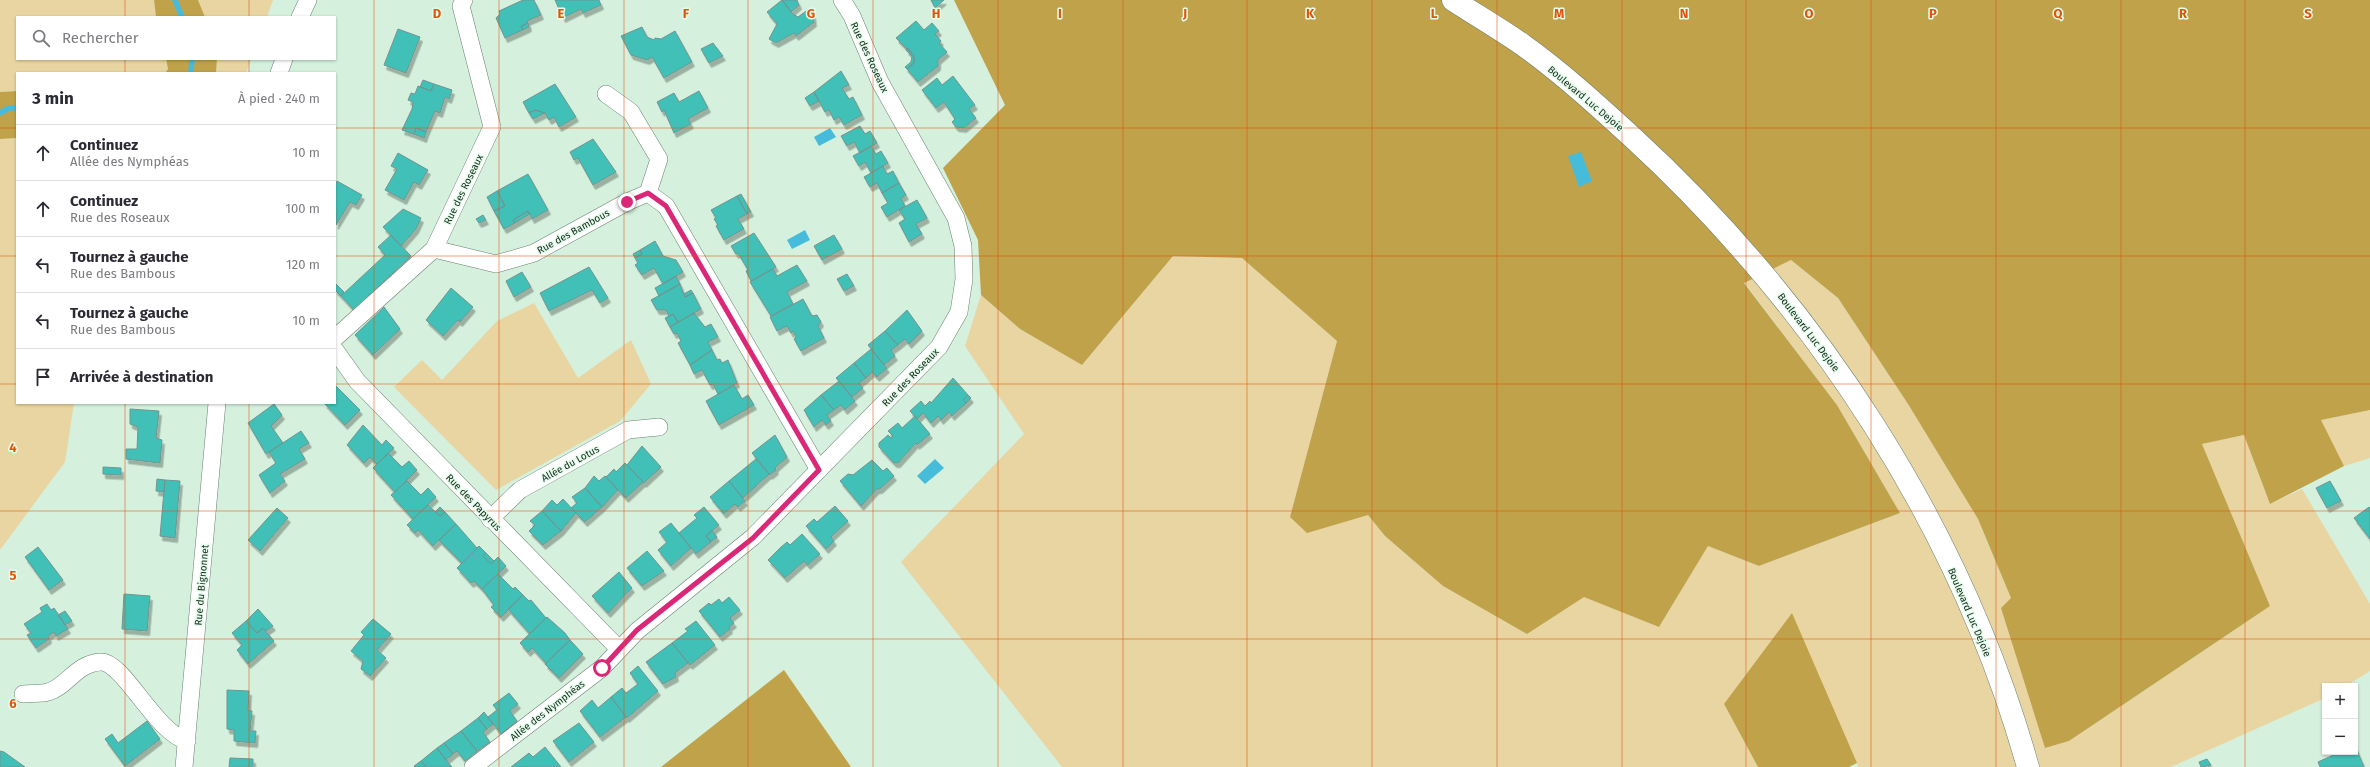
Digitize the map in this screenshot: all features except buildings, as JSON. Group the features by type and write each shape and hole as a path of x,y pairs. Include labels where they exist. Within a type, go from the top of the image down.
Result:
{"main road":[{"name":"Boulevard Luc Dejoie","path":"1453,0 1524,46 1598,106 1673,174 1741,247 1794,309 1874,424 1922,507 1969,604 1996,672 2028,767"}],"street":[{"path":"300,16 308,0"},
{"name":"Rue des Roseaux","path":"336,337 434,249 492,127 462,6 464,0"},
{"name":"Rue des Roseaux","path":"619,649 637,630 753,538 939,347 959,312 964,279 963,246 956,218 880,82 842,0"},
{"path":"279,72 284,60"},
{"path":"606,94 631,112 659,159 648,193 666,206 819,470"},
{"name":"Rue des Bambous","path":"434,249 496,264 534,253 627,202 648,193"},
{"name":"Rue des Papyrus","path":"336,351 356,381 619,649"},
{"name":"Rue du Bignonnet","path":"184,767 188,741 217,404"},
{"name":"Allée du Lotus","path":"490,519 520,490 628,430 659,427"},
{"name":"Allée des Nymphéas","path":"473,767 602,668 619,649"},
{"path":"23,694 49,692 88,664 103,662 118,671 155,718 178,738 188,741"}],"shaded area":[{"path":"0,0 154,0 156,16 16,16 16,60 166,60 168,69 166,72 16,72 16,91 0,92"},
{"path":"154,0 198,0 205,16 156,16"},
{"path":"198,0 273,0 267,16 205,16"},
{"path":"954,0 2370,0 2370,410 2321,420 2344,466 2270,504 2244,435 2202,444 2270,606 2069,741 2045,748 2001,608 2011,598 1978,519 1908,404 1838,298 1791,260 1744,283 1837,405 1900,513 1759,566 1708,546 1659,627 1584,597 1527,634 1443,586 1385,536 1368,515 1307,533 1290,517 1337,341 1242,258 1173,256 1082,365 1020,329 981,295 978,240 943,168 1005,105"},
{"path":"166,60 217,60 216,72 166,72 168,69"},
{"path":"217,60 251,60 246,72 216,72"},
{"path":"16,91 16,138 0,139 0,92"},
{"path":"16,138 16,404 74,404 65,462 0,550 0,139"},
{"path":"1173,256 1242,258 1337,341 1290,517 1368,515 1385,536 1443,586 1527,634 1584,596 1659,627 1708,546 1759,566 1900,513 1837,405 1744,282 1791,260 1838,298 1908,404 1978,519 2011,598 2045,748 2069,741 2270,606 2202,444 2244,435 2270,504 2302,489 2370,604 2370,671 2351,683 2322,683 2322,699 2171,767 1858,767 1857,763 1724,704 1758,767 1062,767 901,562 1024,434 965,346 981,295 1020,329 1082,365"},
{"path":"534,303 578,378 631,340 651,384 620,421 496,490 394,387 422,360 442,380 497,321"},
{"path":"2370,410 2370,458 2344,466 2320,420"},
{"path":"1792,613 1857,763 1849,767 1758,767 1724,704"},
{"path":"784,670 851,767 661,767"}],"water":[{"path":"830,128 836,137 819,146 814,137"},
{"path":"1581,152 1592,181 1579,187 1568,156"},
{"path":"805,230 810,240 792,249 787,240"},
{"path":"935,459 944,468 925,484 917,476"}],"waterway":[{"path":"175,0 182,16"},
{"path":"191,72 192,60"},
{"path":"0,113 9,108 16,108"}],"route":[{"path":"602,668 637,630 753,538 819,470 666,206 648,193 627,202"}]}
